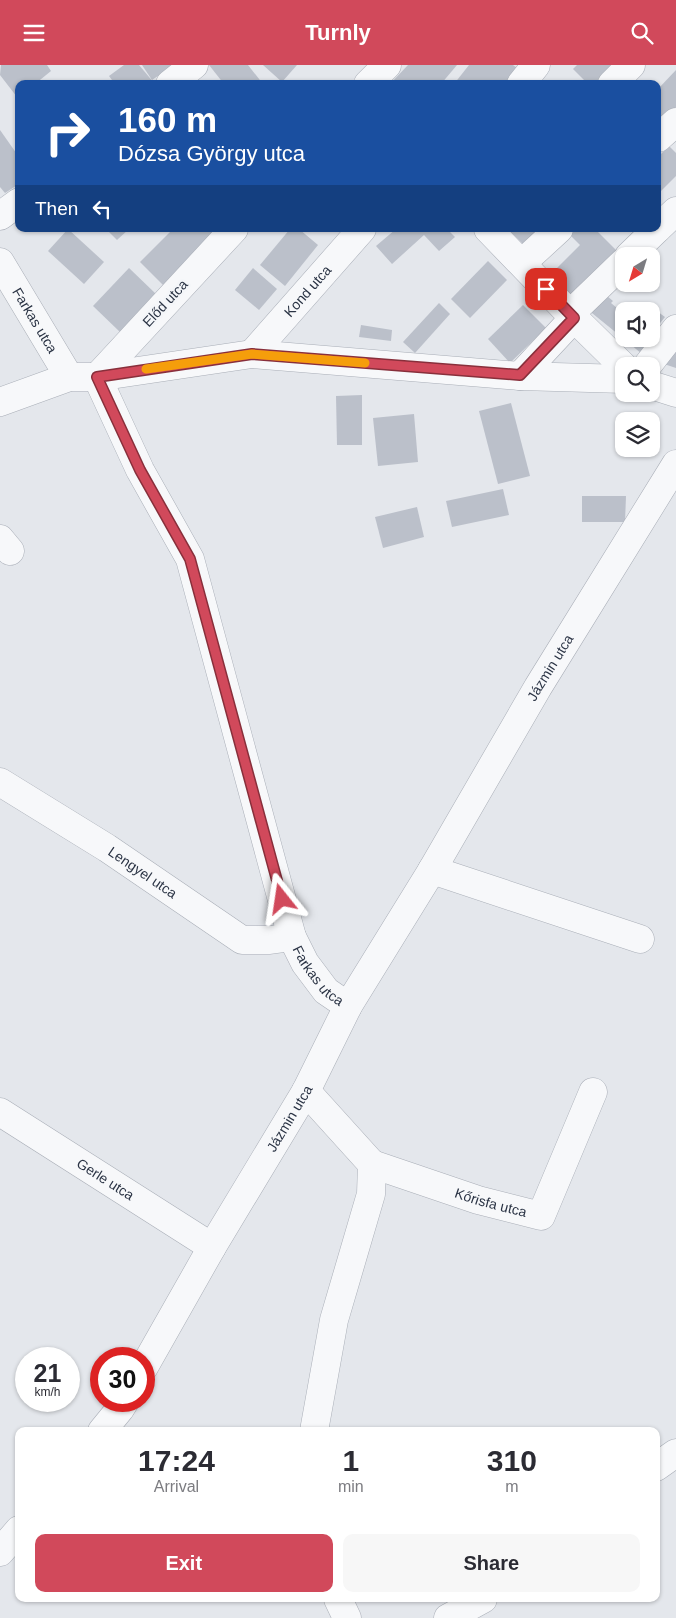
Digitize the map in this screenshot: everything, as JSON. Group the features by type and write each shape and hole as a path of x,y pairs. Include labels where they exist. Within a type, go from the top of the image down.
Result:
{"street":[{"path":"175,80 194,65"},
{"path":"355,65 364,80"},
{"path":"371,80 387,65"},
{"path":"524,80 536,65"},
{"path":"616,80 631,65"},
{"path":"661,135 676,122"},
{"path":"0,216 15,205"},
{"path":"661,225 676,211"},
{"name":"Előd utca","path":"97,377 231,232"},
{"name":"Kond utca","path":"252,354 359,232"},
{"path":"491,232 615,358"},
{"path":"522,263 556,232"},
{"path":"638,247 654,232"},
{"name":"Farkas utca","path":"0,262 69,377"},
{"path":"520,375 572,316 615,271"},
{"path":"654,357 676,329"},
{"path":"0,402 69,377 97,377 252,354 520,375 615,379"},
{"name":"Farkas utca","path":"97,377 140,470 190,559 292,937 305,963 326,991 348,1006"},
{"path":"660,388 676,393"},
{"name":"Jázmin utca","path":"155,1348 212,1247 306,1091 348,1006 432,869 538,687 675,469"},
{"name":"Lengyel utca","path":"0,782 108,848 242,939 270,940 292,937"},
{"path":"432,869 640,939"},
{"name":"Kőrisfa utca","path":"306,1091 372,1164 478,1200 541,1216 593,1092"},
{"name":"Gerle utca","path":"0,1112 212,1247"},
{"path":"315,1427 334,1320 371,1194 372,1164"},
{"path":"105,1427 118,1412"},
{"path":"660,1464 676,1453"},
{"path":"0,1552 15,1535"},
{"path":"339,1602 347,1618"},
{"path":"448,1618 477,1602"}],"building":[{"path":"1,65 47,65 51,71 40,80 15,80 15,94 0,75"},
{"path":"124,65 139,65 152,80 112,80 109,76"},
{"path":"142,65 174,65 152,80"},
{"path":"209,65 248,65 260,80 221,80"},
{"path":"263,65 297,65 284,80 280,80"},
{"path":"408,65 457,65 444,80 394,80"},
{"path":"469,65 513,65 521,71 515,80 457,80"},
{"path":"577,65 622,65 607,80 584,80 573,69"},
{"path":"676,70 676,107 661,122 661,86"},
{"path":"0,130 15,151 15,187 5,193 0,187"},
{"path":"669,146 676,153 676,176 661,191 661,154"},
{"path":"65,232 71,232 104,262 84,284 48,251"},
{"path":"109,232 126,232 117,240"},
{"path":"170,232 218,232 164,286 140,262"},
{"path":"288,232 303,232 318,245 285,286 260,265"},
{"path":"392,232 450,232 455,237 439,251 424,235 392,264 376,246"},
{"path":"511,232 549,232 529,250"},
{"path":"567,232 598,232 615,249 615,255 572,298 550,275 580,245"},
{"path":"488,261 507,280 470,318 451,299"},
{"path":"129,268 156,294 120,332 93,306"},
{"path":"253,268 277,289 259,310 235,290"},
{"path":"601,291 613,301 611,303 615,306 615,332 587,309"},
{"path":"439,303 450,314 415,353 403,342"},
{"path":"523,305 546,328 510,363 488,339"},
{"path":"660,313 665,317 660,323"},
{"path":"361,325 392,330 391,341 359,337"},
{"path":"634,347 647,347 642,354"},
{"path":"676,350 676,368 661,363"},
{"path":"362,395 362,445 337,445 336,396"},
{"path":"511,403 530,476 498,484 479,411"},
{"path":"414,414 418,462 378,466 373,418"},
{"path":"503,489 509,515 452,527 446,501"},
{"path":"582,496 626,496 625,522 582,522"},
{"path":"417,507 424,537 383,548 375,517"}],"slow traffic":[{"path":"146,369 252,354 365,363"}],"route":[{"path":"282,899 190,559 140,470 97,377 252,354 520,375 574,318 546,289"}]}
